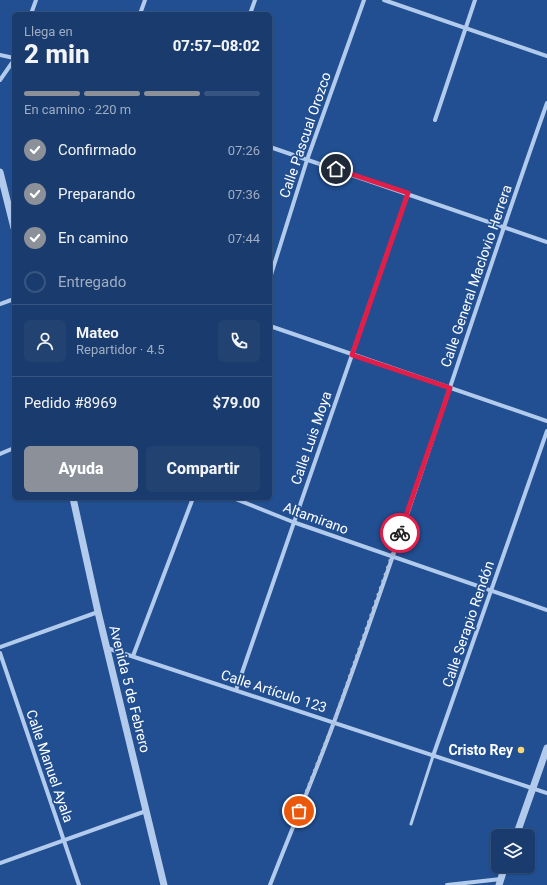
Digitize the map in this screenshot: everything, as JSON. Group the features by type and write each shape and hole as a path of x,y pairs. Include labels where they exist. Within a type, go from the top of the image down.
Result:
{"street":[{"path":"32,12 36,0"},
{"path":"141,12 145,0"},
{"path":"251,12 256,0"},
{"name":"Calle Pascual Orozco","path":"272,272 307,160 364,0"},
{"path":"384,0 547,56"},
{"path":"435,120 475,0"},
{"path":"0,55 12,58"},
{"path":"0,80 12,62"},
{"name":"Calle General Maclovio Herrera","path":"270,885 334,722 450,388 503,226 547,103"},
{"path":"272,148 408,193 547,242"},
{"path":"0,172 12,220"},
{"name":"Calle Luis Moya","path":"236,690 408,193"},
{"path":"0,304 12,300"},
{"path":"272,327 547,421"},
{"name":"Calle Serapio Rendón","path":"433,756 547,431"},
{"path":"0,454 12,449"},
{"name":"Avenida 5 de Febrero","path":"73,500 98,612 164,885"},
{"path":"133,656 191,500"},
{"name":"Altamirano","path":"238,500 293,522 491,592 547,610"},
{"path":"0,647 98,612"},
{"name":"Calle Artículo 123","path":"107,648 547,793"},
{"name":"Calle Manuel Ayala","path":"0,653 79,885"},
{"path":"518,829 547,748"},
{"path":"0,863 63,839 146,812"},
{"path":"447,885 500,882"}],"lane":[{"name":"Calle Serapio Rendón","path":"411,824 433,756"}],"way so far":[{"path":"299,811 334,722 400,533"}],"place":[{"name":"Cristo Rey","path":"521,750"}],"route":[{"path":"336,169 408,193 352,355 450,388 400,533"}]}
